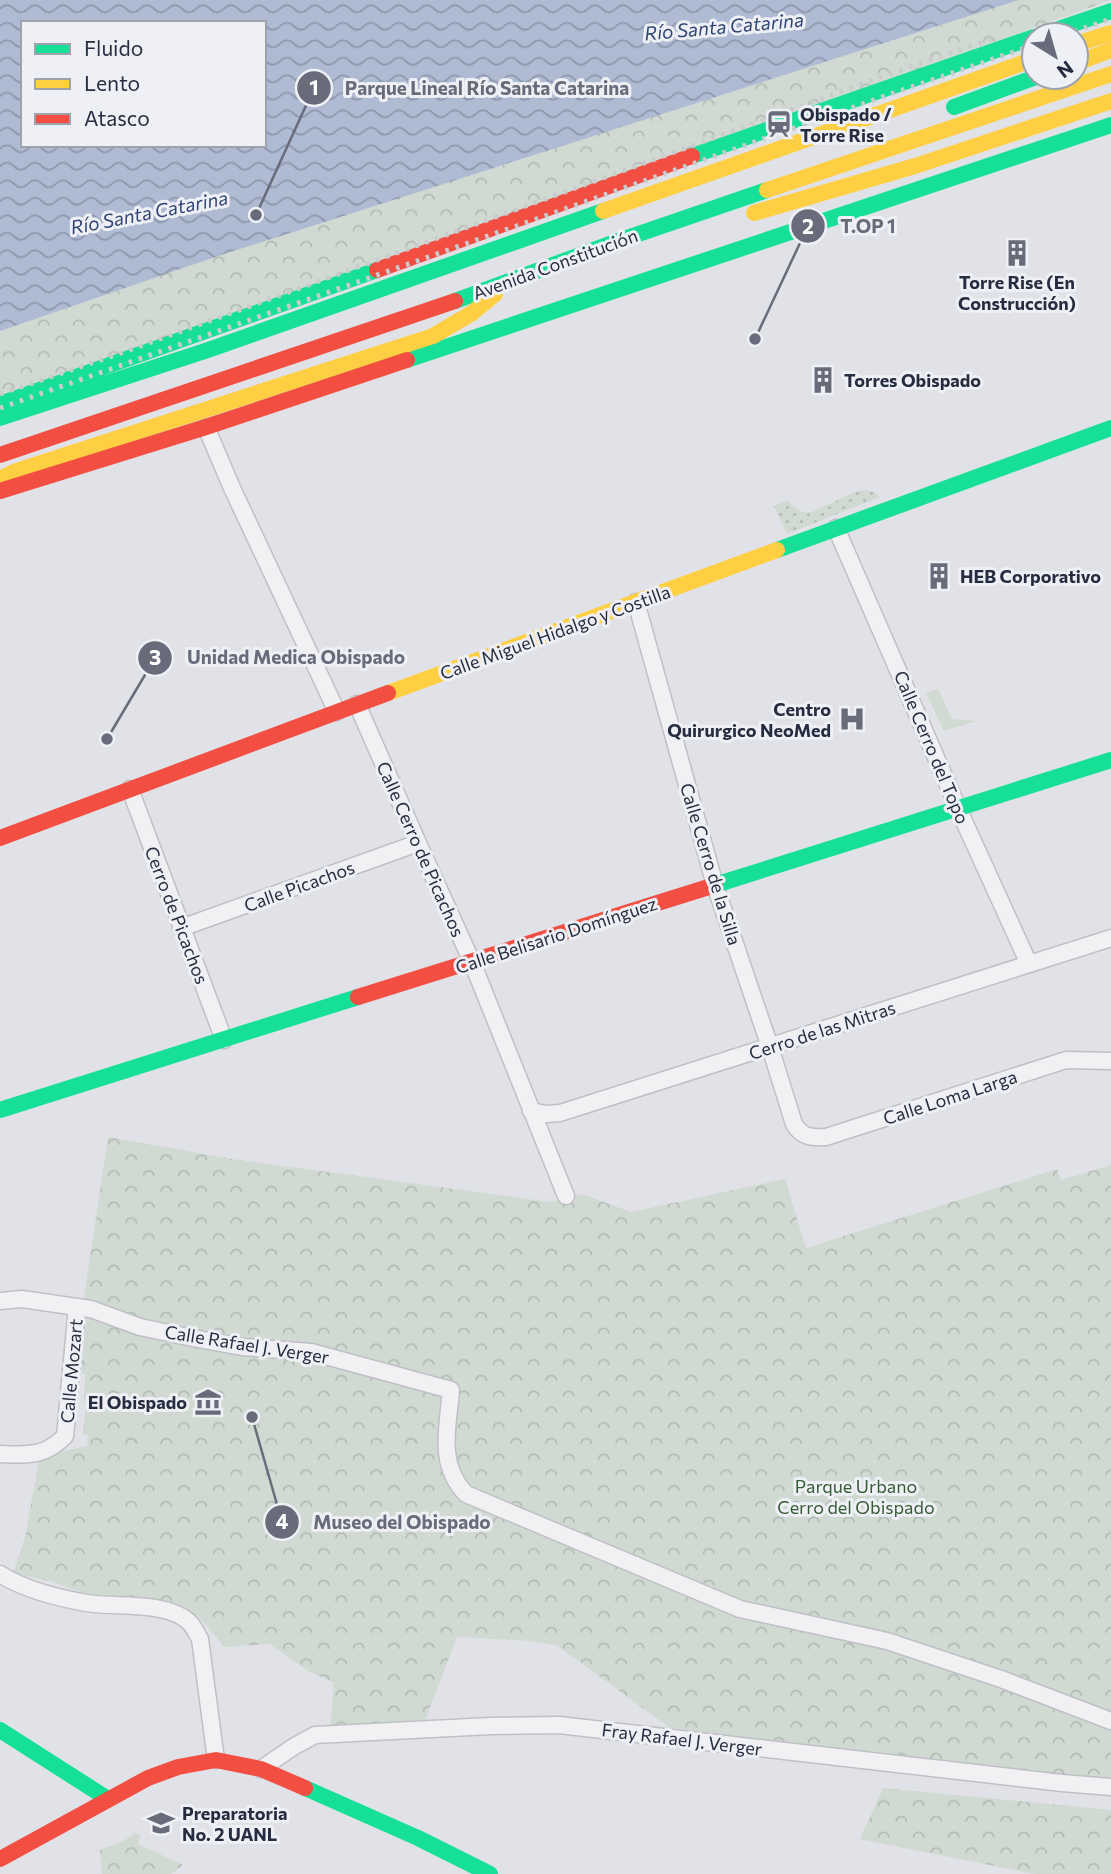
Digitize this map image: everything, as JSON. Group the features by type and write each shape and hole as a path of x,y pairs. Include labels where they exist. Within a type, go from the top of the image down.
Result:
{"main road":[{"path":"1082,21 1111,11"},
{"path":"1090,40 1111,33"},
{"path":"0,404 725,144 1020,42"},
{"path":"1090,57 1111,50"},
{"name":"Avenida Constitución","path":"0,418 233,342 1020,64"},
{"name":"Avenida Constitución","path":"0,455 507,283 757,193 1111,74"},
{"path":"938,113 1020,83"},
{"path":"735,219 915,166 1111,101"},
{"path":"0,491 206,427 1111,125"},
{"path":"757,193 789,171 839,149"},
{"path":"618,241 658,240 709,226"},
{"path":"0,478 433,336 472,313 507,283"},
{"name":"Calle Miguel Hidalgo y Costilla","path":"0,838 1111,428"},
{"name":"Calle Belisario Domínguez","path":"0,1110 1111,760"},
{"path":"0,1730 108,1799"},
{"path":"0,1858 158,1774 178,1767 216,1760 261,1769 418,1838 490,1874"}],"street":[{"path":"206,427 337,712"},
{"name":"Calle Cerro del Topo","path":"836,528 1029,964"},
{"name":"Calle Cerro de la Silla","path":"636,602 715,885 794,1124"},
{"name":"Calle Cerro de Picachos","path":"357,705 472,962 566,1196"},
{"name":"Cerro de Picachos","path":"130,789 224,1040"},
{"name":"Calle Picachos","path":"181,928 418,844"},
{"name":"Cerro de las Mitras","path":"531,1111 560,1113 1111,938"},
{"name":"Calle Loma Larga","path":"794,1124 801,1133 809,1137 826,1137 1066,1060 1111,1061"},
{"name":"Calle Rafael J. Verger","path":"0,1301 22,1299 77,1307 140,1327 193,1338 242,1347 311,1352 451,1390 446,1444 448,1464 456,1484 466,1494 740,1609 887,1641 1001,1679 1111,1721"},
{"name":"Calle Mozart","path":"0,1454 33,1455 57,1444 65,1436 77,1307"},
{"path":"0,1574 15,1583 90,1604 144,1607 173,1613 186,1619 200,1639 216,1760"},
{"name":"Fray Rafael J. Verger","path":"261,1769 315,1735 559,1725 1111,1787"}],"green space":[{"name":"Río Santa Catarina","path":"0,0 1111,0 1053,21 1020,21 1020,33 0,402"},
{"path":"864,490 872,491 880,497 787,534 774,506 787,500 798,510 812,512"},
{"path":"938,689 952,719 976,721 944,731 926,693"},
{"name":"Parque Urbano Cerro del Obispado","path":"108,1137 232,1159 550,1202 582,1194 631,1212 785,1179 806,1248 1057,1169 1061,1180 1111,1165 1111,1785 670,1728 558,1646 530,1641 457,1637 421,1731 330,1728 334,1683 308,1671 270,1644 225,1647 197,1615 133,1600 89,1595 53,1582 13,1573 25,1537 40,1456 87,1446 88,1435 83,1435 85,1374 80,1373 82,1311"},
{"path":"883,1788 1111,1810 1111,1874 1034,1874 860,1839"},
{"path":"135,1833 141,1836 138,1844 183,1865 171,1874 102,1874 100,1850"}],"water":[{"name":"Río Santa Catarina","path":"0,0 1019,0 221,255 0,331"}],"railway":[{"path":"1090,26 1111,19"},
{"path":"0,394 121,353 997,37"},
{"path":"0,408 1020,50"}],"traffic: fast":[{"path":"1082,21 1111,11"},
{"path":"692,156 1020,42"},
{"path":"954,107 1020,83"},
{"path":"407,360 1111,125"},
{"path":"455,301 767,190"},
{"path":"0,418 208,350 603,211"},
{"path":"0,404 377,270"},
{"path":"777,550 1111,428"},
{"path":"715,885 1111,760"},
{"path":"0,1110 358,997"},
{"path":"0,1730 108,1799"},
{"path":"305,1788 418,1838 490,1874"}],"traffic: slow":[{"path":"1090,40 1111,33"},
{"path":"1090,58 1111,50"},
{"path":"603,211 1020,64"},
{"path":"767,190 1111,74"},
{"path":"754,213 915,166 1111,101"},
{"path":"0,479 16,471 433,336 472,313 495,294"},
{"path":"388,693 777,550"}],"traffic: jam":[{"path":"377,270 692,156"},
{"path":"0,455 455,301"},
{"path":"0,491 206,427 407,360"},
{"path":"0,838 388,693"},
{"path":"358,997 715,885"},
{"path":"0,1859 148,1778 178,1767 216,1760 261,1769 305,1788"}],"place":[{"name":"Obispado / Torre Rise","path":"779,124"},
{"name":"Parque Lineal Río Santa Catarina","path":"256,215"},
{"name":"Torre Rise (En Construcción)","path":"1017,253"},
{"name":"T.OP 1","path":"755,339"},
{"name":"Torres Obispado","path":"823,380"},
{"name":"HEB Corporativo","path":"939,576"},
{"name":"Centro Quirurgico NeoMed","path":"852,719"},
{"name":"Unidad Medica Obispado","path":"107,739"},
{"name":"El Obispado","path":"208,1402"},
{"name":"Museo del Obispado","path":"252,1417"},
{"name":"Preparatoria No. 2 UANL","path":"161,1823"}]}
